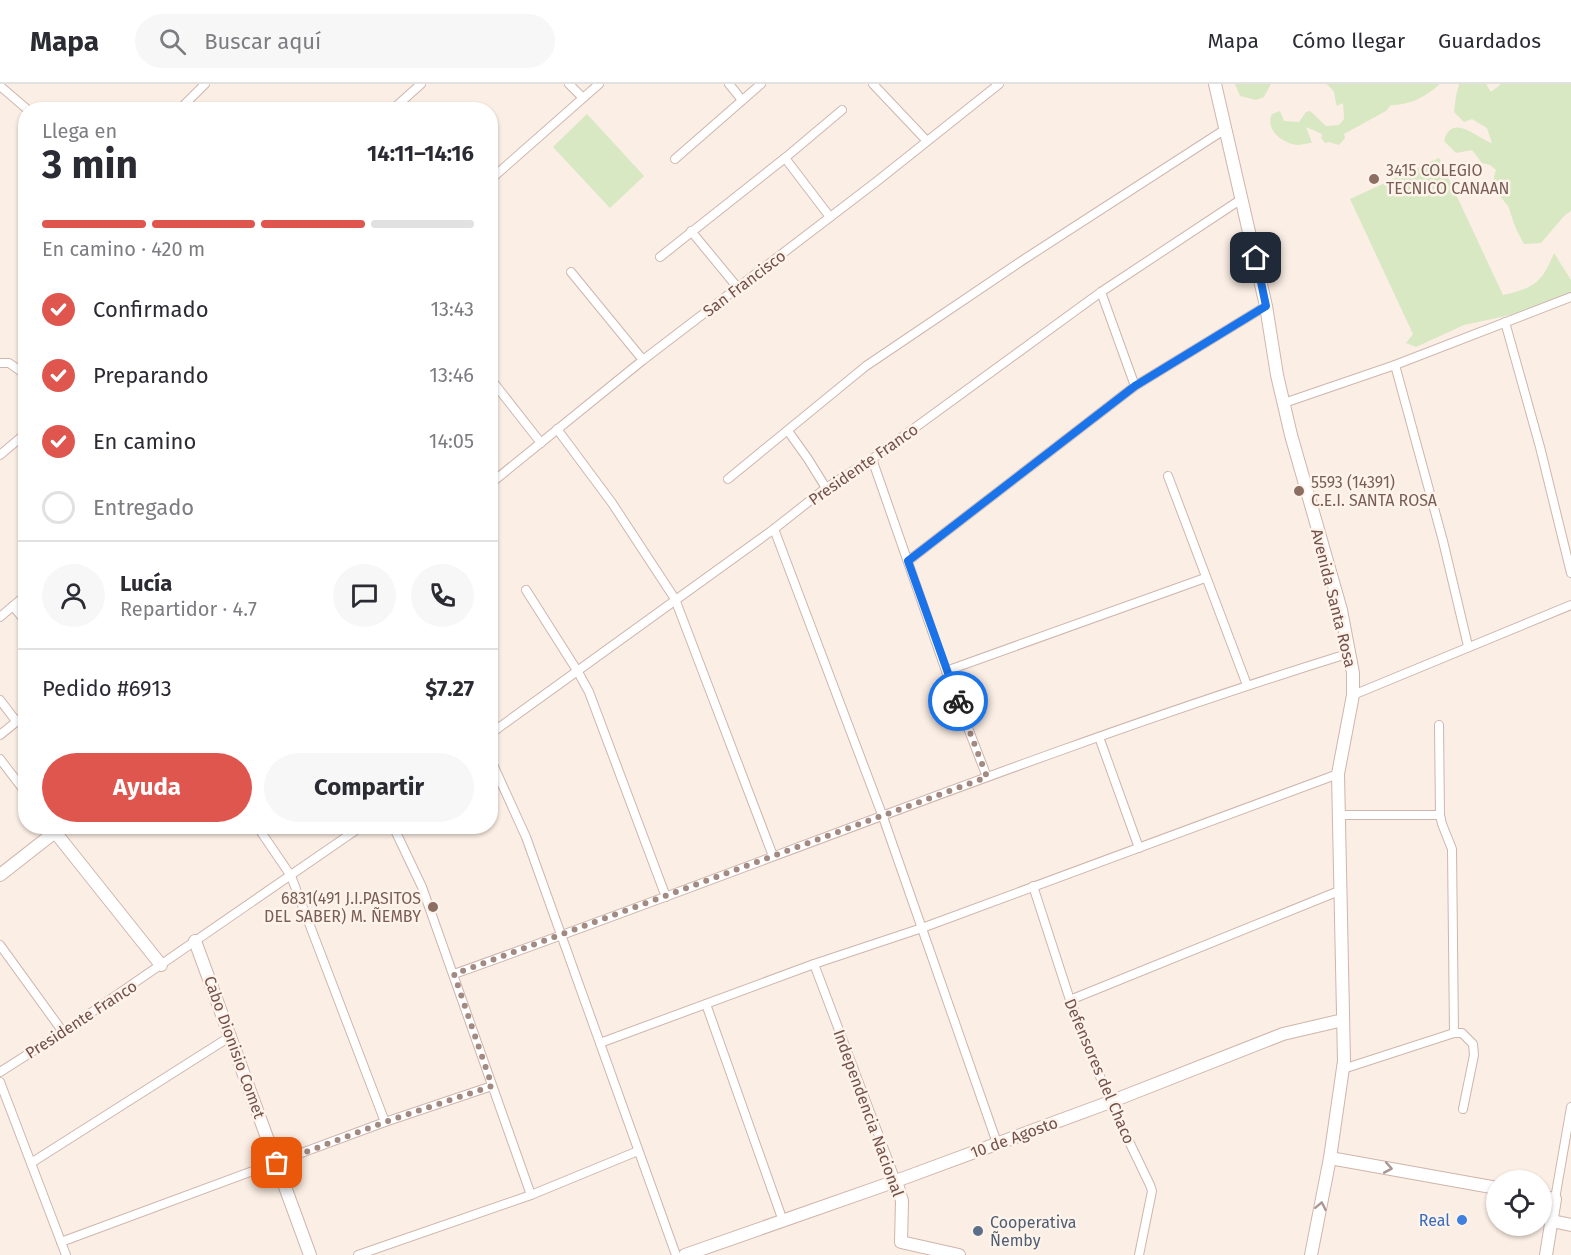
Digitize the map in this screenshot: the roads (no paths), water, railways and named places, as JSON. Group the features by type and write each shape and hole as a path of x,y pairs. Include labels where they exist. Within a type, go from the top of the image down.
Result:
{"street":[{"path":"187,102 206,84"},
{"path":"401,102 421,84"},
{"path":"569,84 583,98"},
{"path":"498,173 599,84"},
{"path":"729,84 742,100"},
{"path":"675,159 761,84"},
{"path":"873,84 926,140"},
{"name":"San Francisco","path":"498,477 999,84"},
{"name":"Avenida Santa Rosa","path":"1215,84 1266,306 1277,375 1341,610 1353,673 1353,695 1338,774 1343,1069 1330,1158 1311,1255"},
{"path":"0,86 19,102"},
{"path":"660,257 842,110"},
{"path":"728,479 866,366 1224,129"},
{"path":"785,158 830,217"},
{"name":"Presidente Franco","path":"498,728 578,672 826,488 872,459 1101,292 1240,200"},
{"path":"691,231 738,288"},
{"path":"571,272 644,360"},
{"path":"1101,292 1135,386"},
{"path":"1284,403 1395,364 1571,297"},
{"path":"908,561 1135,386 1266,306"},
{"path":"1505,322 1540,447 1571,573"},
{"path":"0,363 9,363 18,369"},
{"path":"1395,364 1443,541 1468,646"},
{"path":"498,388 541,443"},
{"path":"557,429 612,503 675,599 773,856"},
{"path":"788,431 826,488"},
{"path":"0,454 18,439"},
{"path":"872,459 946,671 987,777"},
{"path":"1168,477 1247,685"},
{"path":"774,528 883,816 997,1143"},
{"path":"946,671 1205,578"},
{"path":"526,590 589,692 666,897"},
{"path":"0,617 18,602"},
{"path":"1353,695 1571,605"},
{"path":"13,606 18,612"},
{"path":"454,974 987,777 1247,685 1350,653"},
{"path":"0,700 16,721 0,735"},
{"path":"1439,725 1440,815 1452,849 1454,1033"},
{"path":"1099,737 1139,848"},
{"path":"0,759 18,783"},
{"path":"600,1043 814,964 922,928 1338,774"},
{"path":"498,776 526,837 676,1255"},
{"path":"1339,815 1440,815"},
{"path":"0,875 49,834"},
{"path":"61,834 161,965"},
{"path":"262,834 291,876 385,1122"},
{"path":"195,941 351,834"},
{"path":"397,834 422,887 531,1195"},
{"name":"Defensores del Chaco","path":"1034,886 1070,1000 1110,1102 1152,1191 1139,1255"},
{"path":"1070,1000 1339,891"},
{"name":"Presidente Franco","path":"0,1071 63,1032 195,941"},
{"name":"Cabo Dionisio Comet","path":"195,941 310,1255"},
{"path":"0,945 63,1032"},
{"name":"Independencia Nacional","path":"814,964 896,1181 902,1201 901,1242 959,1255"},
{"path":"706,1004 783,1221"},
{"name":"10 de Agosto","path":"685,1255 896,1181 1110,1102 1283,1034 1343,1020"},
{"path":"1343,1069 1454,1033 1462,1033 1473,1044 1474,1055 1463,1109"},
{"path":"31,1163 231,1036"},
{"path":"0,1082 66,1255"},
{"path":"61,1242 385,1122 492,1086"},
{"path":"1552,1182 1571,1107"},
{"path":"358,1255 531,1195 638,1151"},
{"path":"1330,1158 1486,1186"},
{"path":"1552,1221 1571,1225"},
{"path":"1546,1255 1549,1236"}],"place":[{"name":"3415 COLEGIO TECNICO CANAAN","path":"1374,179"},
{"name":"5593 (14391) C.E.I. SANTA ROSA","path":"1299,491"},
{"name":"6831(491 J.I.PASITOS DEL SABER) M. ÑEMBY","path":"433,907"},
{"name":"Real","path":"1462,1220"},
{"name":"Cooperativa Ñemby","path":"978,1231"}]}
